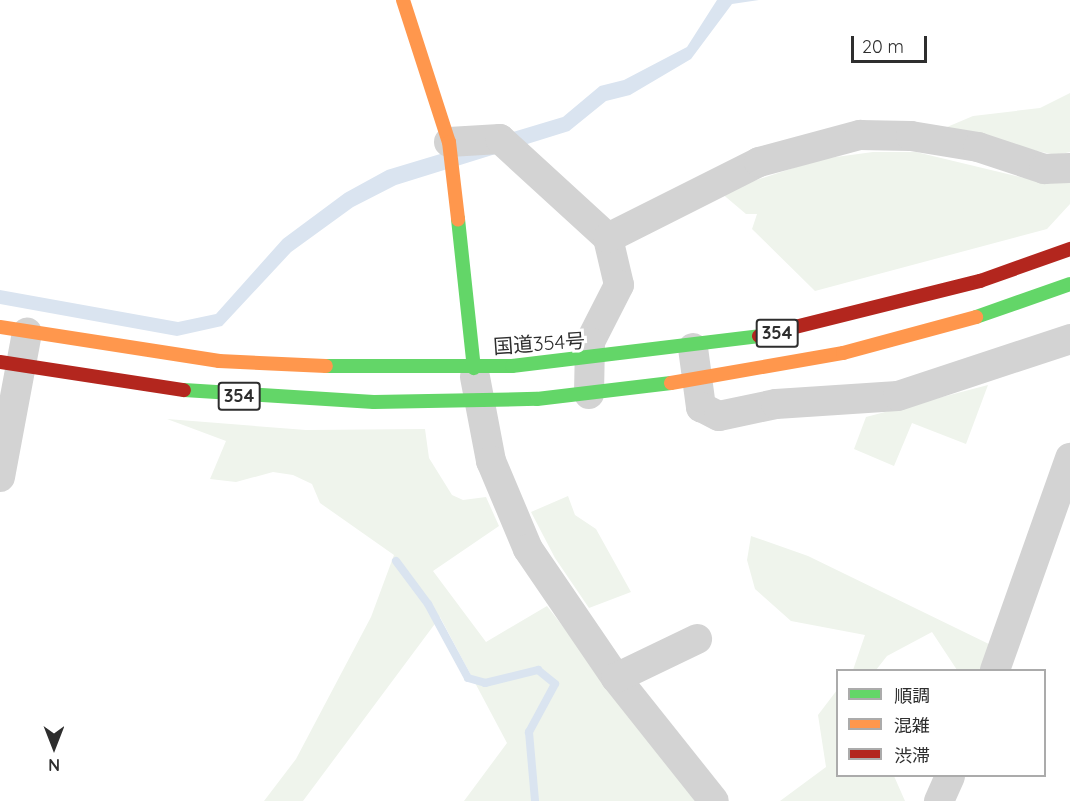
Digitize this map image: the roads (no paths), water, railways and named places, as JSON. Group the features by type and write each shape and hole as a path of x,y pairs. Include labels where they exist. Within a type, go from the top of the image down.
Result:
{"main road":[{"path":"403,0 449,142 474,368"},
{"name":"国道354号","path":"13,330 219,361 474,368 693,348 849,316 980,281 1070,249"},
{"name":"354","path":"10,365 218,395 480,401 589,394 696,380 843,353 988,314 1070,284"}],"street":[{"path":"608,238 759,162 860,135 911,136 978,147 1044,169 1070,168"},
{"path":"449,142 500,139 608,238 619,285 596,325 586,359 589,394"},
{"path":"0,477 13,330"},
{"path":"693,348 701,407 719,416 776,404 860,402 952,381 1070,339"},
{"path":"474,368 491,461 528,549 616,678 714,801"},
{"path":"995,669 1070,458"},
{"path":"616,678 697,639"},
{"path":"939,801 950,777"}],"waterway":[{"path":"396,561 428,604 468,678 485,683 538,670 555,684 529,732 535,801"}]}
